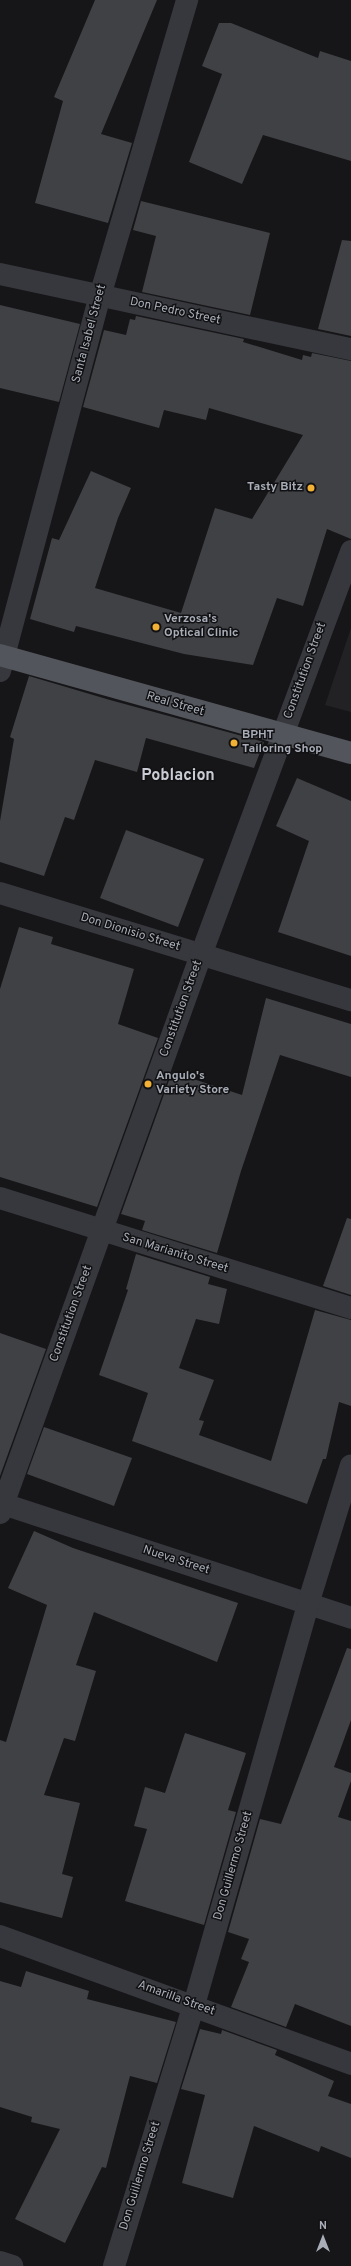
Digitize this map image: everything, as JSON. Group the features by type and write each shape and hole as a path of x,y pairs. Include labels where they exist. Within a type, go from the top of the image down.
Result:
{"main road":[{"name":"Real Street","path":"1,661 351,753"}],"street":[{"name":"Santa Isabel Street","path":"1,661 100,296 187,0"},
{"name":"Don Pedro Street","path":"0,274 351,349"},
{"name":"Constitution Street","path":"1,1507 282,735 351,551"},
{"name":"Don Dionisio Street","path":"0,893 351,1000"},
{"name":"San Marianito Street","path":"0,1198 102,1232 351,1308"},
{"name":"Don Guillermo Street","path":"114,2266 194,2005 308,1604 351,1465"},
{"name":"Nueva Street","path":"1,1507 351,1618"},
{"name":"Amarilla Street","path":"0,1936 194,2005 351,2064"},
{"path":"0,2262 12,2266"}],"shaded area":[{"path":"351,628 351,712 325,705"}],"building":[{"path":"95,0 157,0 101,134 132,143 108,223 35,203 63,101 54,97"},
{"path":"219,23 231,23 318,58 320,51 351,61 351,161 263,135 242,184 189,162 222,74 202,66"},
{"path":"141,201 270,233 250,315 142,292 156,236 133,230"},
{"path":"342,240 351,241 351,336 318,329"},
{"path":"0,305 80,324 59,402 0,388"},
{"path":"136,316 244,339 243,342 302,360 303,355 311,357 312,353 351,361 351,539 327,529 303,606 277,598 253,665 184,654 76,626 74,632 30,619 52,538 59,540 91,471 131,488 118,518 95,588 181,613 215,508 252,519 303,435 209,408 206,420 164,410 159,428 83,407 104,330 126,335 130,319 135,320"},
{"path":"29,676 110,700 264,742 254,768 146,738 137,772 95,760 74,820 65,817 44,876 0,862 0,821 14,739 10,737"},
{"path":"297,778 351,801 351,956 278,932 309,841 276,826"},
{"path":"126,830 204,859 178,927 100,898"},
{"path":"19,927 53,937 51,944 134,969 118,1024 158,1038 97,1207 0,1177 0,989"},
{"path":"266,998 351,1024 351,1077 280,1055 241,1171 217,1253 142,1230 145,1221 121,1214 172,1072 242,1095"},
{"path":"347,1218 351,1219 351,1295 323,1286"},
{"path":"136,1254 210,1277 208,1284 227,1289 219,1324 196,1319 179,1368 214,1380 199,1420 204,1421 199,1435 271,1461 315,1310 351,1320 351,1406 339,1402 326,1459 323,1459 307,1504 132,1441 148,1393 99,1375 128,1290 126,1289"},
{"path":"0,1333 46,1349 0,1476"},
{"path":"44,1427 132,1458 114,1506 27,1474"},
{"path":"34,1531 73,1548 238,1603 217,1662 94,1612 76,1665 96,1671 75,1741 64,1738 44,1795 80,1803 62,1874 73,1877 62,1918 0,1902 0,1740 6,1742 47,1605 8,1588"},
{"path":"347,1648 351,1649 351,1720 334,1767 351,1773 351,1781 338,1817 351,1821 351,2026 295,2004 286,2027 231,2007 249,1962 241,1959 249,1939 228,1932 260,1819 281,1824"},
{"path":"185,1733 246,1753 228,1810 236,1812 204,1925 125,1901 147,1829 134,1826 145,1787 165,1793"},
{"path":"26,1971 89,1991 87,1999 176,2022 157,2083 130,2076 106,2168 102,2167 65,2243 15,2219 60,2129 31,2122 32,2117 0,2107 0,1981 21,1987"},
{"path":"200,2029 221,2034 222,2030 277,2050 275,2055 334,2081 328,2096 351,2104 351,2158 321,2146 319,2152 254,2126 233,2198 182,2183 205,2095 181,2089"}],"place":[{"name":"Tasty Bitz","path":"311,488"},
{"name":"Verzosa's Optical Clinic","path":"156,627"},
{"name":"BPHT Tailoring Shop","path":"234,743"},
{"name":"Angulo's Variety Store","path":"148,1084"}],"district":[{"name":"Poblacion","path":"178,776"}]}
